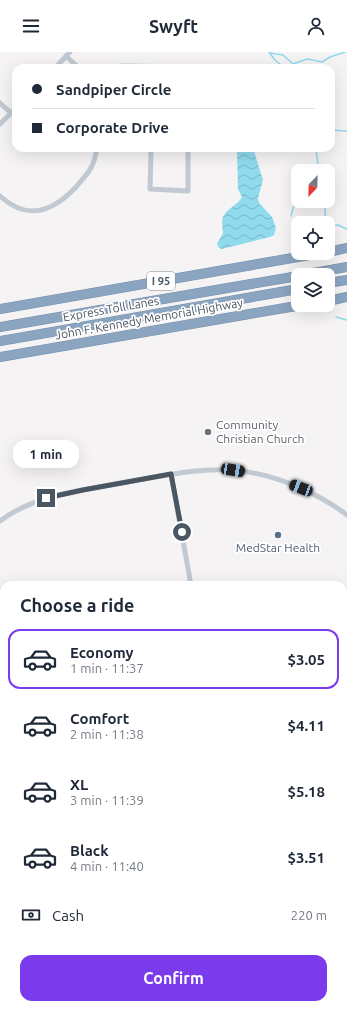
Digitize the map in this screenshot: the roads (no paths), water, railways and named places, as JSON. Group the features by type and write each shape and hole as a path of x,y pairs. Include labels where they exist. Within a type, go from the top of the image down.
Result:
{"highway":[{"path":"335,251 347,248"},
{"name":"I 95","path":"0,309 291,258"},
{"path":"335,269 347,267"},
{"name":"Express Toll Lanes","path":"0,327 291,277"},
{"path":"335,282 347,280"},
{"name":"Express Toll Lanes","path":"0,341 291,290"},
{"path":"335,299 347,297"},
{"name":"John F. Kennedy Memorial Highway","path":"0,357 291,307"}],"street":[{"path":"59,64 70,52"},
{"path":"66,56 75,64"},
{"path":"0,103 11,113 1,122"},
{"path":"0,196 15,206 27,210 40,211 50,208 66,198 90,172 96,152"},
{"path":"150,152 150,189 188,191 188,152"},
{"path":"0,521 25,507 56,496 171,474 217,470 233,470 261,475 311,492 347,515"},
{"path":"171,474 190,581"}],"water":[{"path":"237,152 254,152 263,180 258,198 259,203 272,217 276,228 274,235 270,237 222,249 219,248 217,244 223,233 223,217 242,197 238,189"}],"waterway":[{"path":"269,52 280,64"},
{"path":"270,53 283,55 293,64 308,59 322,62 330,57 345,52"},
{"path":"335,130 347,131"},
{"path":"316,152 318,164"},
{"path":"291,216 293,208"},
{"path":"325,208 326,216"},
{"path":"335,225 347,229"},
{"path":"336,317 347,320"}],"place":[{"name":"Community Christian Church","path":"208,432"},
{"name":"MedStar Health","path":"278,535"}]}
